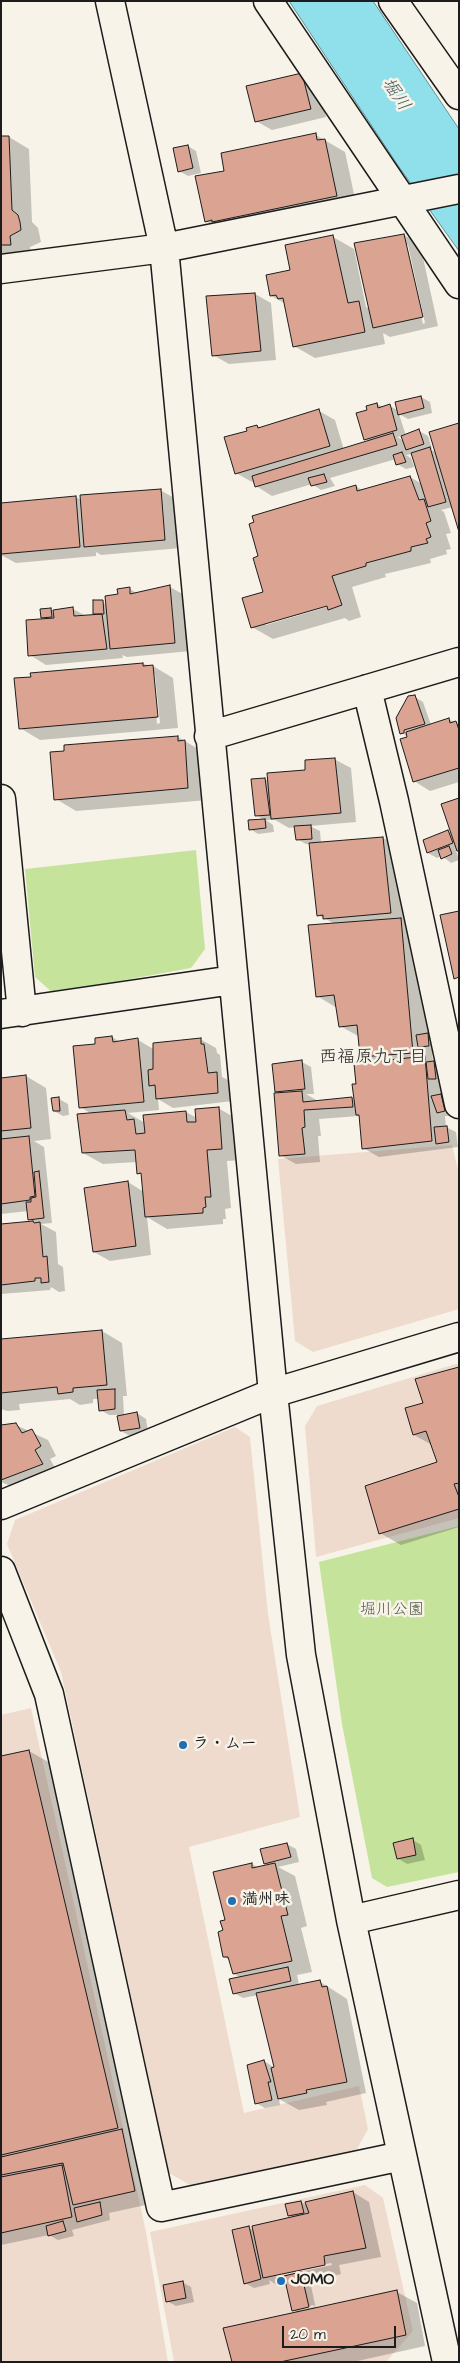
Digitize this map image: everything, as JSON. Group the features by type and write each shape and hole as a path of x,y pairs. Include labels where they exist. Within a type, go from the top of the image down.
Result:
{"street":[{"path":"110,1 164,248 209,736 273,1393 301,1655 350,1920 446,2362"},
{"path":"268,1 459,284"},
{"path":"393,1 459,95"},
{"path":"1,269 164,248 459,190"},
{"path":"209,736 459,662"},
{"path":"367,689 449,1016 459,1104"},
{"path":"1,799 11,1013 233,980"},
{"path":"1,1505 273,1393 459,1337"},
{"path":"1,1571 49,1694 161,2207 402,2156"},
{"path":"350,1920 459,1896"}],"shaded area":[{"path":"452,1145 459,1174 459,1309 313,1352 295,1341 278,1159"},
{"path":"459,1363 459,1518 316,1557 305,1426 317,1406"},
{"name":"ラ・ムー","path":"235,1427 250,1437 268,1614 300,1817 189,1847 244,2113 359,2086 368,2129 356,2151 190,2185 169,2173 61,1672 7,1544 15,1520"},
{"path":"31,1708 146,2232 168,2362 1,2362 1,1715"},
{"name":"JOMO","path":"365,2185 383,2198 413,2331 386,2362 174,2362 150,2232"}],"green space":[{"path":"196,850 205,949 191,968 53,993 35,977 25,869"},
{"name":"堀川公園","path":"459,1526 459,1872 387,1887 372,1878 342,1724 319,1562"}],"water":[{"name":"堀川","path":"289,1 373,1 459,129 459,251 399,167"}],"building":[{"path":"302,73 311,109 255,122 246,86"},
{"path":"316,133 317,140 325,139 337,196 205,222 195,176 224,171 221,153"},
{"path":"1,136 9,136 12,210 18,215 21,230 10,236 11,245 1,245"},
{"path":"188,145 193,168 178,172 173,148"},
{"path":"404,234 423,317 373,328 354,243"},
{"path":"333,235 348,303 359,301 365,332 293,347 283,298 278,299 276,295 270,296 266,275 290,270 285,245"},
{"path":"255,293 261,351 212,356 206,296"},
{"path":"421,396 424,408 398,415 395,402"},
{"path":"377,403 378,408 390,404 397,430 364,440 356,413 367,410 366,406"},
{"path":"319,409 330,446 235,474 224,437 247,431 246,428 257,425 258,428"},
{"path":"459,423 459,532 429,432"},
{"path":"419,429 424,444 406,450 401,436"},
{"path":"393,433 397,445 255,487 252,476"},
{"path":"430,447 446,502 428,507 411,453"},
{"path":"402,452 406,462 396,465 393,455"},
{"path":"324,474 327,482 311,486 308,478"},
{"path":"410,476 419,500 424,499 431,521 426,523 431,537 426,539 428,543 411,547 411,551 366,563 366,566 332,576 342,605 328,610 327,606 251,628 242,598 263,592 253,558 258,556 249,524 254,522 252,516 356,485 357,491"},
{"path":"161,489 165,540 84,547 80,495"},
{"path":"76,496 80,547 1,554 1,503"},
{"path":"170,585 175,643 110,649 105,596 118,594 117,589 130,587 130,594"},
{"path":"93,600 103,600 104,614 93,614"},
{"path":"73,607 74,616 102,614 107,649 28,656 26,620 54,618 53,610"},
{"path":"51,608 52,617 41,618 40,609"},
{"path":"143,663 143,666 153,665 158,717 19,729 14,678 31,677 30,673"},
{"path":"415,695 425,724 404,730 404,733 400,734 396,718 408,696"},
{"path":"449,718 450,723 456,721 459,730 459,768 413,782 400,739 407,737 406,732"},
{"path":"178,736 178,741 185,740 188,788 54,800 50,752 64,751 64,745"},
{"path":"335,758 341,813 271,819 267,773 305,770 305,760"},
{"path":"265,778 270,815 255,816 251,779"},
{"path":"459,798 459,851 457,851 441,804"},
{"path":"265,819 266,828 249,830 248,820"},
{"path":"311,825 312,839 296,840 294,826"},
{"path":"448,830 453,843 427,853 423,840"},
{"path":"383,837 391,913 323,919 323,915 317,916 309,843"},
{"path":"449,846 452,854 441,859 438,850"},
{"path":"459,911 459,977 454,979 440,915"},
{"path":"401,918 413,1053 360,1057 357,1025 339,1027 334,995 316,997 308,925"},
{"path":"428,1033 429,1046 418,1047 416,1035"},
{"path":"112,1036 113,1042 138,1038 144,1102 79,1108 73,1046 95,1044 95,1038"},
{"path":"201,1038 201,1044 204,1044 208,1073 217,1072 218,1093 156,1099 155,1085 149,1086 148,1070 153,1069 153,1043"},
{"path":"425,1056 432,1141 362,1149 359,1115 356,1115 352,1084 356,1084 354,1064"},
{"path":"302,1060 305,1089 275,1092 272,1064"},
{"path":"434,1061 436,1079 428,1079 426,1062"},
{"path":"26,1075 31,1128 1,1131 1,1078"},
{"path":"302,1091 303,1102 352,1097 353,1107 304,1110 305,1127 302,1128 305,1154 279,1156 274,1093"},
{"path":"441,1094 445,1111 437,1113 431,1096"},
{"path":"59,1097 60,1111 53,1111 51,1098"},
{"path":"219,1107 222,1149 207,1150 211,1197 205,1197 206,1207 203,1208 203,1213 145,1217 141,1173 137,1174 135,1150 82,1153 77,1114 125,1110 127,1120 134,1119 136,1134 145,1133 143,1115 186,1111 187,1122 196,1122 195,1109"},
{"path":"447,1126 449,1142 436,1144 434,1127"},
{"path":"29,1136 35,1196 30,1197 30,1200 1,1204 1,1139"},
{"path":"39,1171 44,1218 28,1220 26,1202 31,1202 31,1198 36,1197 34,1172"},
{"path":"128,1181 136,1246 93,1252 84,1188"},
{"path":"33,1221 34,1223 40,1222 43,1257 47,1256 49,1282 41,1283 41,1278 35,1278 35,1281 1,1285 1,1224"},
{"path":"102,1330 107,1385 73,1388 73,1392 58,1394 57,1387 1,1393 1,1339"},
{"path":"459,1367 459,1483 454,1484 459,1497 459,1509 379,1534 365,1486 437,1462 426,1431 413,1435 405,1408 423,1403 415,1379"},
{"path":"115,1389 115,1409 99,1411 97,1390"},
{"path":"137,1412 140,1428 120,1431 117,1416"},
{"path":"16,1423 22,1433 32,1429 41,1446 35,1450 43,1464 1,1480 1,1425"},
{"path":"29,1750 118,2128 1,2155 1,1756"},
{"path":"413,1838 416,1855 397,1859 393,1843"},
{"path":"287,1843 291,1857 264,1864 260,1849"},
{"path":"252,1863 252,1868 275,1863 288,1915 281,1916 292,1961 233,1974 228,1957 223,1957 218,1932 223,1930 220,1921 225,1920 213,1872"},
{"path":"288,1967 291,1981 233,1994 229,1979"},
{"path":"320,1980 322,1987 327,1986 347,2082 306,2090 307,2093 278,2099 271,2068 274,2067 256,1993"},
{"path":"264,2060 271,2082 268,2082 272,2100 255,2104 247,2065"},
{"path":"122,2129 135,2191 73,2205 63,2163 1,2175 1,2157"},
{"path":"62,2165 72,2217 1,2233 1,2177"},
{"path":"353,2191 366,2248 324,2256 325,2265 263,2278 252,2226 309,2213 305,2202"},
{"path":"301,2201 304,2213 288,2216 285,2204"},
{"path":"100,2202 102,2215 77,2222 74,2208"},
{"path":"63,2221 66,2231 48,2236 46,2226"},
{"path":"249,2226 261,2279 244,2284 232,2230"},
{"path":"301,2272 309,2307 292,2311 284,2276"},
{"path":"183,2281 186,2298 166,2302 163,2285"},
{"path":"397,2290 406,2335 280,2362 232,2362 223,2328"}],"place":[{"name":"ラ・ムー","path":"183,1745"},
{"name":"満州味","path":"232,1901"},
{"name":"JOMO","path":"281,2281"}],"district":[{"name":"西福原九丁目","path":"373,1058"}]}
